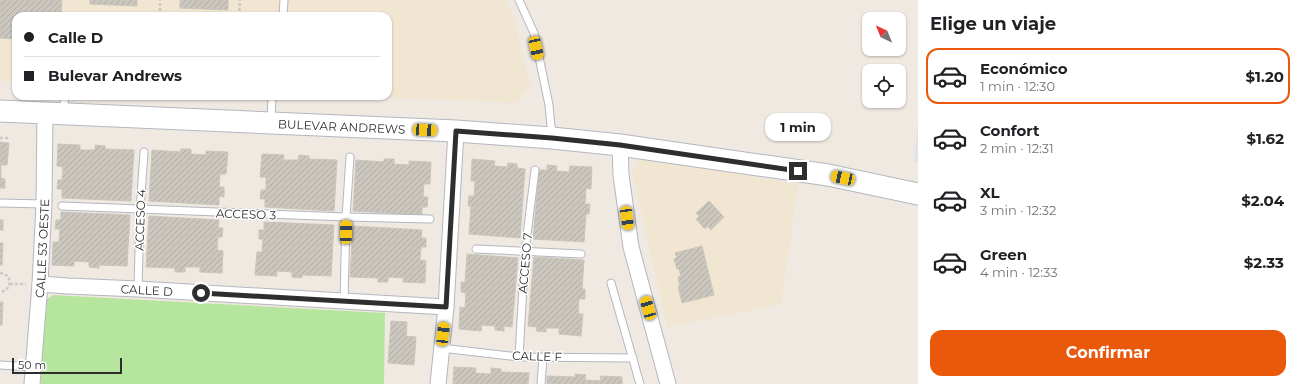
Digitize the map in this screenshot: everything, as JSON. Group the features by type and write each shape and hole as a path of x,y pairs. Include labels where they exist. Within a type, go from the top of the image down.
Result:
{"main road":[{"name":"BULEVAR ANDREWS","path":"0,111 58,108 270,123 456,131 552,138 620,145 828,175 918,194"}],"street":[{"name":"CALLE 53 OESTE","path":"32,384 40,284 44,204 58,108"},
{"path":"438,384 446,307 456,131"},
{"path":"620,145 621,175 632,247 668,384"},
{"name":"CALLE D","path":"40,284 446,307"}],"lane":[{"path":"283,12 284,0"},
{"path":"519,0 534,33 549,105 552,138"},
{"path":"270,123 272,100"},
{"name":"ACCESO 4","path":"138,289 140,210 144,152"},
{"path":"344,302 346,217 350,158"},
{"name":"ACCESO 7","path":"519,357 526,251 535,170"},
{"path":"0,203 44,204"},
{"name":"ACCESO 3","path":"62,206 140,210 430,219"},
{"path":"476,248 581,254"},
{"path":"611,283 640,384"},
{"name":"CALLE F","path":"441,348 519,357 633,358"},
{"path":"541,384 543,357"},
{"path":"0,365 33,367"}],"path":[{"path":"160,0 160,12"},
{"path":"239,12 240,0"},
{"path":"0,138 8,138"},
{"path":"0,273 3,273 10,279 8,288 5,291 0,292"}],"shaded area":[{"path":"0,0 506,0 514,20 530,87 515,103 392,98 392,12 12,12 12,82 0,81"},
{"path":"918,122 918,163 914,162"},
{"path":"641,158 798,184 781,304 667,327 632,170"}],"green space":[{"path":"53,295 385,313 384,384 41,384 44,302"}],"building":[{"path":"0,0 62,0 61,12 12,12 12,39 0,38"},
{"path":"90,0 137,0 137,6 90,4"},
{"path":"180,0 228,0 228,10 180,8"},
{"path":"0,142 9,143 7,165 1,165 1,178 5,179 5,188 0,188"},
{"path":"58,144 80,145 80,150 95,150 95,145 105,146 105,149 134,150 131,201 62,198 62,189 57,189 58,180 62,180 63,167 57,166"},
{"path":"181,149 191,149 191,154 206,155 206,151 228,152 226,174 220,174 219,187 224,187 224,197 219,196 219,205 149,201 152,150 180,152"},
{"path":"262,154 284,155 283,160 298,160 299,155 309,156 309,159 337,160 334,211 265,207 265,199 260,199 261,190 266,190 266,177 260,177"},
{"path":"384,159 394,159 394,164 409,165 409,161 431,162 430,184 424,184 423,197 428,197 427,207 422,207 422,215 353,211 356,160 384,162"},
{"path":"472,159 495,161 494,166 507,167 508,163 517,164 517,168 525,169 520,238 469,234 471,206 468,206 469,196 474,196 475,181 471,181"},
{"path":"547,165 557,166 556,171 569,172 570,166 592,167 591,189 586,188 585,204 590,204 589,214 586,214 584,242 533,239 539,170 547,170"},
{"path":"709,201 724,217 711,230 708,226 705,229 696,219 699,216 696,213"},
{"path":"61,212 130,215 127,266 99,265 99,268 89,267 89,262 74,261 74,266 52,265 53,242 59,242 60,229 55,229 56,220 61,220"},
{"path":"149,216 219,220 218,228 223,228 222,237 218,237 217,250 223,251 222,273 200,272 200,267 185,267 185,272 175,272 175,268 146,267"},
{"path":"0,220 3,220 3,230 0,230"},
{"path":"264,222 334,225 331,276 302,275 302,278 292,277 292,272 277,271 277,276 255,275 257,252 262,252 263,239 259,239 259,230 264,230"},
{"path":"353,226 422,230 421,238 426,238 426,247 421,247 420,260 426,261 425,283 403,282 404,278 388,277 388,282 378,282 378,278 350,277"},
{"path":"0,243 3,243 2,265 0,265"},
{"path":"702,246 714,295 682,303 678,286 680,286 678,277 681,276 674,259 677,258 675,253"},
{"path":"467,254 518,258 512,327 504,326 504,331 495,330 495,326 482,325 481,331 459,329 460,307 465,308 466,293 461,292 461,282 465,282"},
{"path":"534,257 584,260 582,289 585,289 585,299 579,299 578,314 583,314 581,336 559,334 559,328 546,328 546,332 536,331 537,327 528,326"},
{"path":"0,302 3,302 2,325 0,325"},
{"path":"391,321 407,322 406,336 416,337 414,365 388,363"},
{"path":"454,367 476,368 475,373 491,374 491,368 501,369 501,372 529,373 528,384 453,384"},
{"path":"575,374 586,375 585,380 600,381 601,376 622,377 622,384 547,384 547,376 575,377"}],"route":[{"path":"201,293 446,307 456,131 620,145 798,171"}]}
